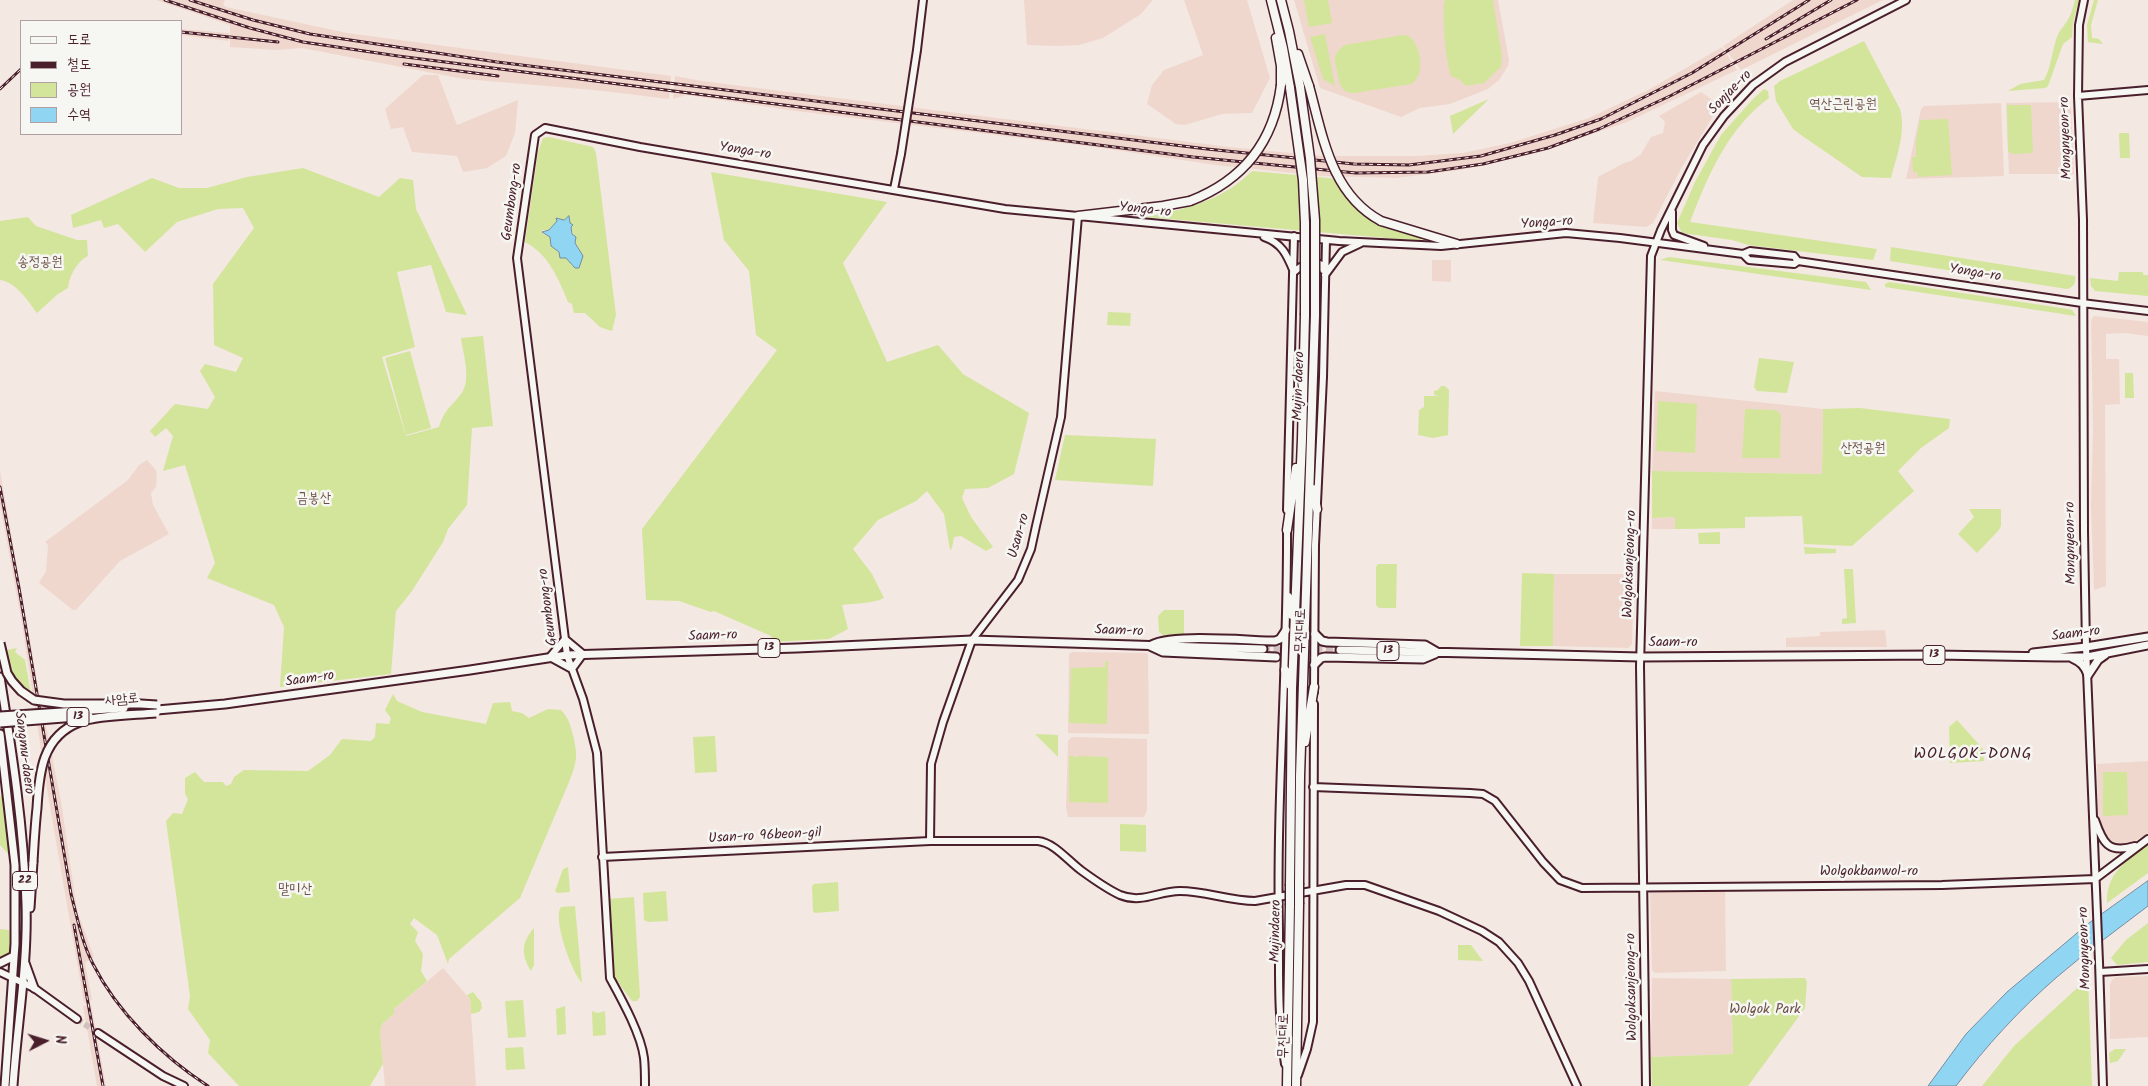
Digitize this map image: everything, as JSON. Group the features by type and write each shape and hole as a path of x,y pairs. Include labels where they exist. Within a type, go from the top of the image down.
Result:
{"highway":[{"name":"Mujin-daero","path":"1281,0 1300,87 1307,134 1315,220 1315,315 1300,776"},
{"name":"Mujin-daero","path":"1271,1 1283,48 1290,88 1306,223 1302,439 1292,688"},
{"path":"1078,216 1163,206 1190,200 1204,195 1229,180 1246,165 1259,150 1275,116 1281,85 1281,66 1271,1"},
{"path":"1289,31 1309,86 1329,157 1337,178 1355,201 1373,217 1381,221 1457,244"},
{"path":"1287,530 1302,439"},
{"path":"1310,473 1317,510"},
{"path":"1288,597 1294,626"},
{"path":"1285,670 1292,688"},
{"path":"1300,776 1314,687"},
{"name":"Mujindaero","path":"1287,1082 1292,688"},
{"name":"무진대로","path":"1296,1082 1300,776"}],"main road":[{"path":"1276,657 1263,652 1164,652 1150,646 1154,641 1175,639 1277,640 1286,630"},
{"path":"1315,634 1322,641 1333,643 1425,645 1437,652"},
{"name":"Saam-ro","path":"2007,655 2086,647 2148,637"},
{"name":"Saam-ro","path":"157,710 225,704 567,655 806,648 972,640 1150,646"},
{"path":"1263,652 1268,648 1265,641"},
{"path":"0,643 7,673 21,691 34,700 64,704 141,704 157,710"},
{"path":"1332,657 1329,650 1333,643"},
{"name":"Saam-ro","path":"1340,650 1641,657 2007,655 2087,657 2148,645"},
{"path":"1314,665 1321,658 1423,659 1437,652"},
{"path":"2088,675 2098,660 2110,653"},
{"path":"2070,657 2079,661 2085,667 2088,675"},
{"name":"Sangmu-daero","path":"0,677 10,741 24,864 26,925 13,1086"},
{"path":"26,925 30,908 40,772 48,747 57,736 74,725 88,720 157,710"},
{"name":"13","path":"0,716 157,710"},
{"name":"사암로","path":"0,724 157,710"},
{"name":"Sangmu-daero","path":"0,734 15,865 14,956 5,1086"},
{"path":"0,772 3,759"},
{"path":"0,963 14,956"},
{"path":"24,961 34,988"}],"street":[{"path":"894,189 917,50 923,0"},
{"name":"Sonjae-ro","path":"1656,243 1704,145 1724,116 1753,85 1785,62 1906,0"},
{"name":"Mongnyeon-ro","path":"2084,0 2079,25 2078,96 2083,220 2082,303 2086,647 2100,972 2102,1086"},
{"path":"2078,96 2148,90"},
{"name":"Yonga-ro","path":"550,127 640,147 1005,209 1326,240 1440,246 1566,234 1743,254 1750,251 1794,256 1798,261 2148,311"},
{"name":"Geumbong-ro","path":"550,127 535,135 518,258 567,655 583,699 597,752 610,978 624,1003 639,1038 644,1056 645,1086"},
{"path":"1672,209 1672,230 1674,235 1719,251"},
{"name":"Usan-ro","path":"930,841 931,764 942,722 972,640 1018,580 1031,549 1060,417 1078,216"},
{"path":"1256,234 1279,244 1288,256 1294,272"},
{"path":"1287,530 1294,236"},
{"name":"무진대로","path":"1296,1082 1307,1049 1313,1022 1314,665 1326,240"},
{"path":"1324,276 1342,252 1365,242"},
{"name":"Wolgoksanjeong-ro","path":"1646,1086 1641,787 1641,657 1649,299 1651,256 1656,243"},
{"path":"1294,272 1303,265 1317,262 1322,265 1324,276"},
{"name":"무진대로","path":"1287,530 1288,597 1278,897 1280,1022 1287,1082"},
{"path":"565,639 583,654 572,669 550,657 565,639"},
{"path":"1276,657 1285,670"},
{"path":"1313,787 1478,793 1492,798 1504,810 1543,862 1560,880 1582,888 1644,888"},
{"path":"2092,814 2102,839 2108,845 2118,849 2139,845"},
{"path":"2095,879 2148,839"},
{"name":"Usan-ro 96beon-gil","path":"602,857 930,841 1043,842 1088,875 1118,894 1128,898 1149,898 1180,891 1241,901 1278,897 1346,885 1365,885 1439,911 1482,930 1499,942 1518,963 1529,981 1577,1086"},
{"name":"Wolgokbanwol-ro","path":"1644,888 1951,885 2095,879"},
{"path":"2100,972 2148,969"},
{"path":"0,972 34,988 77,1019"},
{"path":"98,1033 163,1076 184,1086"}],"shaded area":[{"path":"156,0 225,0 223,5 226,7 347,33 671,76 669,99 594,90 464,79 302,48 276,50 230,47 230,25"},
{"path":"1024,0 1153,0 1141,14 1103,38 1079,45 1058,46 1027,45"},
{"path":"1184,0 1247,0 1270,78 1252,113 1222,114 1185,125 1176,124 1147,104 1152,85 1164,70 1203,55"},
{"path":"1294,0 1498,0 1509,60 1508,66 1499,80 1488,89 1450,104 1420,108 1401,117 1320,88"},
{"path":"1793,0 1883,0 1741,70 1723,46"},
{"path":"182,29 229,33 228,41 182,35"},
{"path":"1722,47 1737,70 1627,122 1537,153 1460,170 1396,178 1323,176 1215,165 1095,147 796,111 686,95 673,99 675,76 702,81 1229,147 1323,156 1417,156 1463,153 1510,143 1589,118 1650,89"},
{"path":"423,75 438,75 457,125 518,100 515,133 506,156 487,168 463,172 457,156 412,152 403,127 391,129 385,109"},
{"path":"1701,92 1720,105 1682,167 1653,223 1646,227 1593,223 1598,177 1641,154 1651,137 1663,133 1665,122 1659,116"},
{"path":"2067,102 2071,107 2074,174 2009,174 2006,103"},
{"path":"2001,103 2004,176 1906,179 1921,109 1924,106"},
{"path":"1432,260 1451,260 1451,282 1432,281"},
{"path":"2094,316 2148,322 2148,336 2124,333 2106,334 2106,359 2119,359 2120,404 2105,405 2106,586 2094,590 2091,505 2093,430 2091,320"},
{"path":"1655,391 1823,409 1822,474 1652,471"},
{"path":"147,460 156,470 157,476 156,487 151,493 153,505 169,534 120,561 76,610 73,610 39,583 46,571 48,545 45,542 128,480 139,465"},
{"path":"0,471 38,686 61,801 77,910 94,957 85,963 92,1000 84,1003 47,789 22,624 0,504"},
{"path":"1675,517 1675,529 1652,529 1652,518"},
{"path":"1554,574 1634,574 1632,644 1628,648 1553,646"},
{"path":"1885,630 1887,647 1786,647 1786,638 1820,636 1820,632"},
{"path":"1072,652 1147,653 1149,734 1068,733 1069,654"},
{"path":"1072,737 1147,739 1147,810 1144,817 1068,817 1066,807 1068,741"},
{"path":"2148,761 2148,834 2128,844 2112,841 2106,835 2098,814 2097,764"},
{"path":"1725,890 1726,971 1655,973 1652,970 1650,891"},
{"path":"443,968 470,999 476,1086 385,1086 380,1033 382,1024 394,1014 394,1009"},
{"path":"2148,976 2148,1037 2110,1039 2110,984 2112,980 2116,977"},
{"path":"1652,978 1731,979 1733,1054 1651,1057"},
{"path":"91,1004 106,1086 97,1086 83,1006"}],"green space":[{"path":"1304,0 1328,0 1332,23 1309,27"},
{"path":"1445,0 1493,0 1502,56 1501,67 1484,83 1466,86 1460,80 1451,76 1447,60 1445,37"},
{"path":"2075,0 2079,0 2073,23 2072,37 2063,44 2048,86 2045,88 2008,91 2020,84 2044,80 2058,35 2069,17"},
{"path":"2094,0 2098,0 2091,25 2092,38 2099,39 2103,44 2088,42 2087,25"},
{"path":"1325,34 1335,86 1323,79 1310,37"},
{"path":"1402,35 1409,36 1413,40 1419,53 1420,68 1416,80 1411,84 1355,93 1344,90 1339,80 1335,60 1335,56 1340,49 1345,45"},
{"name":"역산근린공원","path":"1864,41 1900,109 1902,118 1898,152 1891,178 1862,177 1793,129 1776,101 1774,86 1780,81"},
{"path":"1764,89 1768,91 1769,98 1742,123 1731,138 1712,170 1690,222 1877,249 1873,260 1748,245 1732,240 1682,233 1677,223 1695,182 1721,135"},
{"path":"1489,99 1453,134 1450,116"},
{"path":"2007,105 2031,105 2033,153 2013,154 2008,151"},
{"path":"1948,119 1952,175 1918,177 1917,172 1913,172 1912,157 1916,157 1916,141 1920,120"},
{"path":"2119,133 2129,133 2130,158 2120,158"},
{"path":"549,137 593,147 596,153 616,315 612,331 600,327 585,313 574,313 572,304 568,302 547,260 525,242 538,152 543,138","holes":["557,218 568,224 574,234 575,243 580,255 579,268 571,265 570,261 551,246 550,237 543,234 542,230 549,230 557,221"]},
{"name":"금봉산","path":"303,168 379,197 400,178 413,180 416,209 467,315 446,312 431,265 397,272 415,347 382,357 406,436 439,427 446,413 461,394 466,382 466,367 461,338 483,336 493,426 472,428 467,505 448,529 443,542 412,591 396,611 391,674 280,687 284,627 274,605 207,578 215,563 185,465 163,471 173,436 166,428 155,437 150,431 175,404 208,409 215,397 200,371 205,364 236,372 243,358 214,345 213,284 254,228 243,208 218,209 177,222 145,252 118,224 104,228 101,220 73,228 71,215 152,178 179,188 207,188 247,177"},
{"path":"1252,171 1339,179 1374,217 1393,229 1421,238 1421,241 1146,217 1189,207 1216,197"},
{"path":"711,172 887,202 843,263 887,362 938,345 963,374 1029,413 1014,474 988,488 965,489 962,498 971,517 993,547 986,551 961,536 954,537 950,550 944,514 927,491 916,501 878,520 853,549 872,574 884,598 842,605 848,629 829,639 772,642 771,636 714,611 711,612 679,601 646,600 642,529 777,350 756,335 749,271 724,240"},
{"name":"송정공원","path":"28,217 36,226 77,240 87,240 88,256 74,270 68,288 58,294 37,313 16,288 0,280 0,221"},
{"path":"1891,247 2075,276 2075,281 2073,286 2067,289 1890,261"},
{"path":"1669,257 1866,282 1871,290 1660,260"},
{"path":"2119,272 2143,272 2143,275 2148,275 2148,296 2095,291 2091,286 2090,278 2118,281"},
{"path":"1889,282 2068,309 2072,310 2076,316 1885,287 1885,284"},
{"path":"1108,312 1131,313 1130,326 1107,325"},
{"path":"410,351 431,428 406,435 385,358"},
{"path":"1759,358 1794,362 1787,393 1757,391 1754,387"},
{"path":"2125,373 2133,373 2134,398 2125,398"},
{"path":"1441,386 1445,386 1449,390 1448,435 1433,438 1418,435 1419,410 1424,407 1424,396 1439,396 1434,395 1434,391 1438,390"},
{"path":"1658,401 1697,404 1695,453 1656,451"},
{"name":"산정공원","path":"1860,408 1950,419 1949,428 1921,448 1898,471 1914,491 1852,546 1804,544 1802,516 1745,517 1745,528 1675,529 1675,517 1652,518 1652,471 1822,474 1823,409"},
{"path":"1745,409 1776,410 1781,415 1780,458 1742,458"},
{"path":"1065,435 1156,439 1153,486 1055,480"},
{"path":"1969,509 2001,509 2001,526 1999,530 1977,553 1958,534 1974,517"},
{"path":"1720,532 1720,544 1699,544 1698,533"},
{"path":"1804,547 1836,549 1836,553 1805,554"},
{"path":"1378,564 1397,564 1396,608 1379,608 1376,605 1376,567"},
{"path":"1844,569 1853,569 1856,623 1842,624 1842,619 1847,618"},
{"path":"1522,573 1554,574 1553,646 1520,646"},
{"path":"1164,610 1184,610 1184,637 1164,636 1159,632 1158,616"},
{"path":"17,648 15,652 25,660 31,694 17,680 9,663 7,650"},
{"path":"1105,661 1108,661 1107,724 1069,723 1071,668 1105,667"},
{"name":"말미산","path":"393,694 397,701 422,712 486,724 493,703 510,702 512,711 522,713 529,718 548,709 561,710 569,722 576,748 575,764 569,782 520,898 449,959 448,964 437,935 414,918 410,924 418,932 415,941 423,954 421,971 427,981 394,1009 394,1014 382,1024 380,1033 383,1064 370,1086 239,1086 208,1053 210,1040 188,1009 190,996 166,821 173,813 182,814 188,799 185,794 185,778 195,772 204,782 223,782 226,786 231,784 234,777 244,770 308,771 330,755 342,739 371,741 375,737 376,723 389,724 391,718 385,710"},
{"path":"1957,720 1983,749 1984,761 1950,763 1949,727"},
{"path":"1035,734 1058,735 1058,757"},
{"path":"715,736 717,772 695,773 693,737"},
{"path":"1069,756 1075,756 1076,759 1078,756 1108,757 1108,803 1069,802"},
{"path":"2103,772 2127,772 2128,815 2103,816"},
{"path":"2,794 10,856 0,845 0,798"},
{"path":"1120,824 1146,825 1146,852 1120,851"},
{"path":"2148,844 2148,873 2107,903 2110,884 2114,876 2125,862"},
{"path":"568,867 570,892 558,893 555,891 563,869"},
{"path":"838,882 839,911 815,913 813,911 812,886 814,884"},
{"path":"666,891 668,921 648,922 644,920 643,893"},
{"path":"634,897 640,997 637,1001 632,1001 614,977 608,899"},
{"path":"575,906 582,983 573,968 564,945 559,922 561,907"},
{"path":"2148,923 2148,962 2117,965 2111,958 2126,940"},
{"path":"534,928 534,965 531,971 525,959 524,949 527,939"},
{"path":"0,929 9,930 11,957 0,960"},
{"path":"1458,945 1471,945 1483,961 1458,960"},
{"name":"Wolgok Park","path":"1805,978 1807,982 1805,1008 1748,1086 1652,1086 1651,1057 1733,1054 1731,979"},
{"path":"2088,978 2092,1086 1982,1086 2014,1046"},
{"path":"473,992 481,1002 482,1008 479,1012 471,1014 470,999 467,995"},
{"path":"523,1000 526,1037 508,1038 505,1001"},
{"path":"565,1006 566,1034 557,1035 556,1009"},
{"path":"592,1011 598,1013 605,1011 606,1035 593,1036"},
{"path":"523,1047 525,1069 506,1070 505,1048"},
{"path":"2115,1049 2126,1049 2118,1061 2110,1063 2109,1053"}],"water":[{"path":"569,216 570,223 573,225 571,227 572,234 576,237 575,243 583,256 579,268 575,268 566,258 560,258 559,252 551,246 550,237 542,232 549,230 557,221 556,218 564,220"},
{"path":"2148,881 2148,906 2043,989 2004,1028 1956,1086 1928,1086 1966,1034 2007,992 2089,923"}],"tunnel":[{"path":"1263,649 1340,650"},
{"path":"77,1019 98,1033"}],"railway":[{"path":"165,0 250,28 303,42 398,56 1193,157 1356,173 1428,172 1483,164 1548,148 1599,129 1670,96 1857,0"},
{"path":"190,0 253,20 310,34 497,62 1207,149 1354,164 1409,165 1481,156 1555,135 1601,119 1692,73 1809,0"},
{"path":"1766,39 1831,0"},
{"path":"182,32 278,42"},
{"path":"404,64 498,76"},
{"path":"0,89 20,70"},
{"path":"0,487 71,894 80,930 93,964 103,982 128,1016 158,1047 208,1086"},
{"path":"74,925 103,1086"}],"district":[{"name":"WOLGOK-DONG","path":"1973,755"}]}
